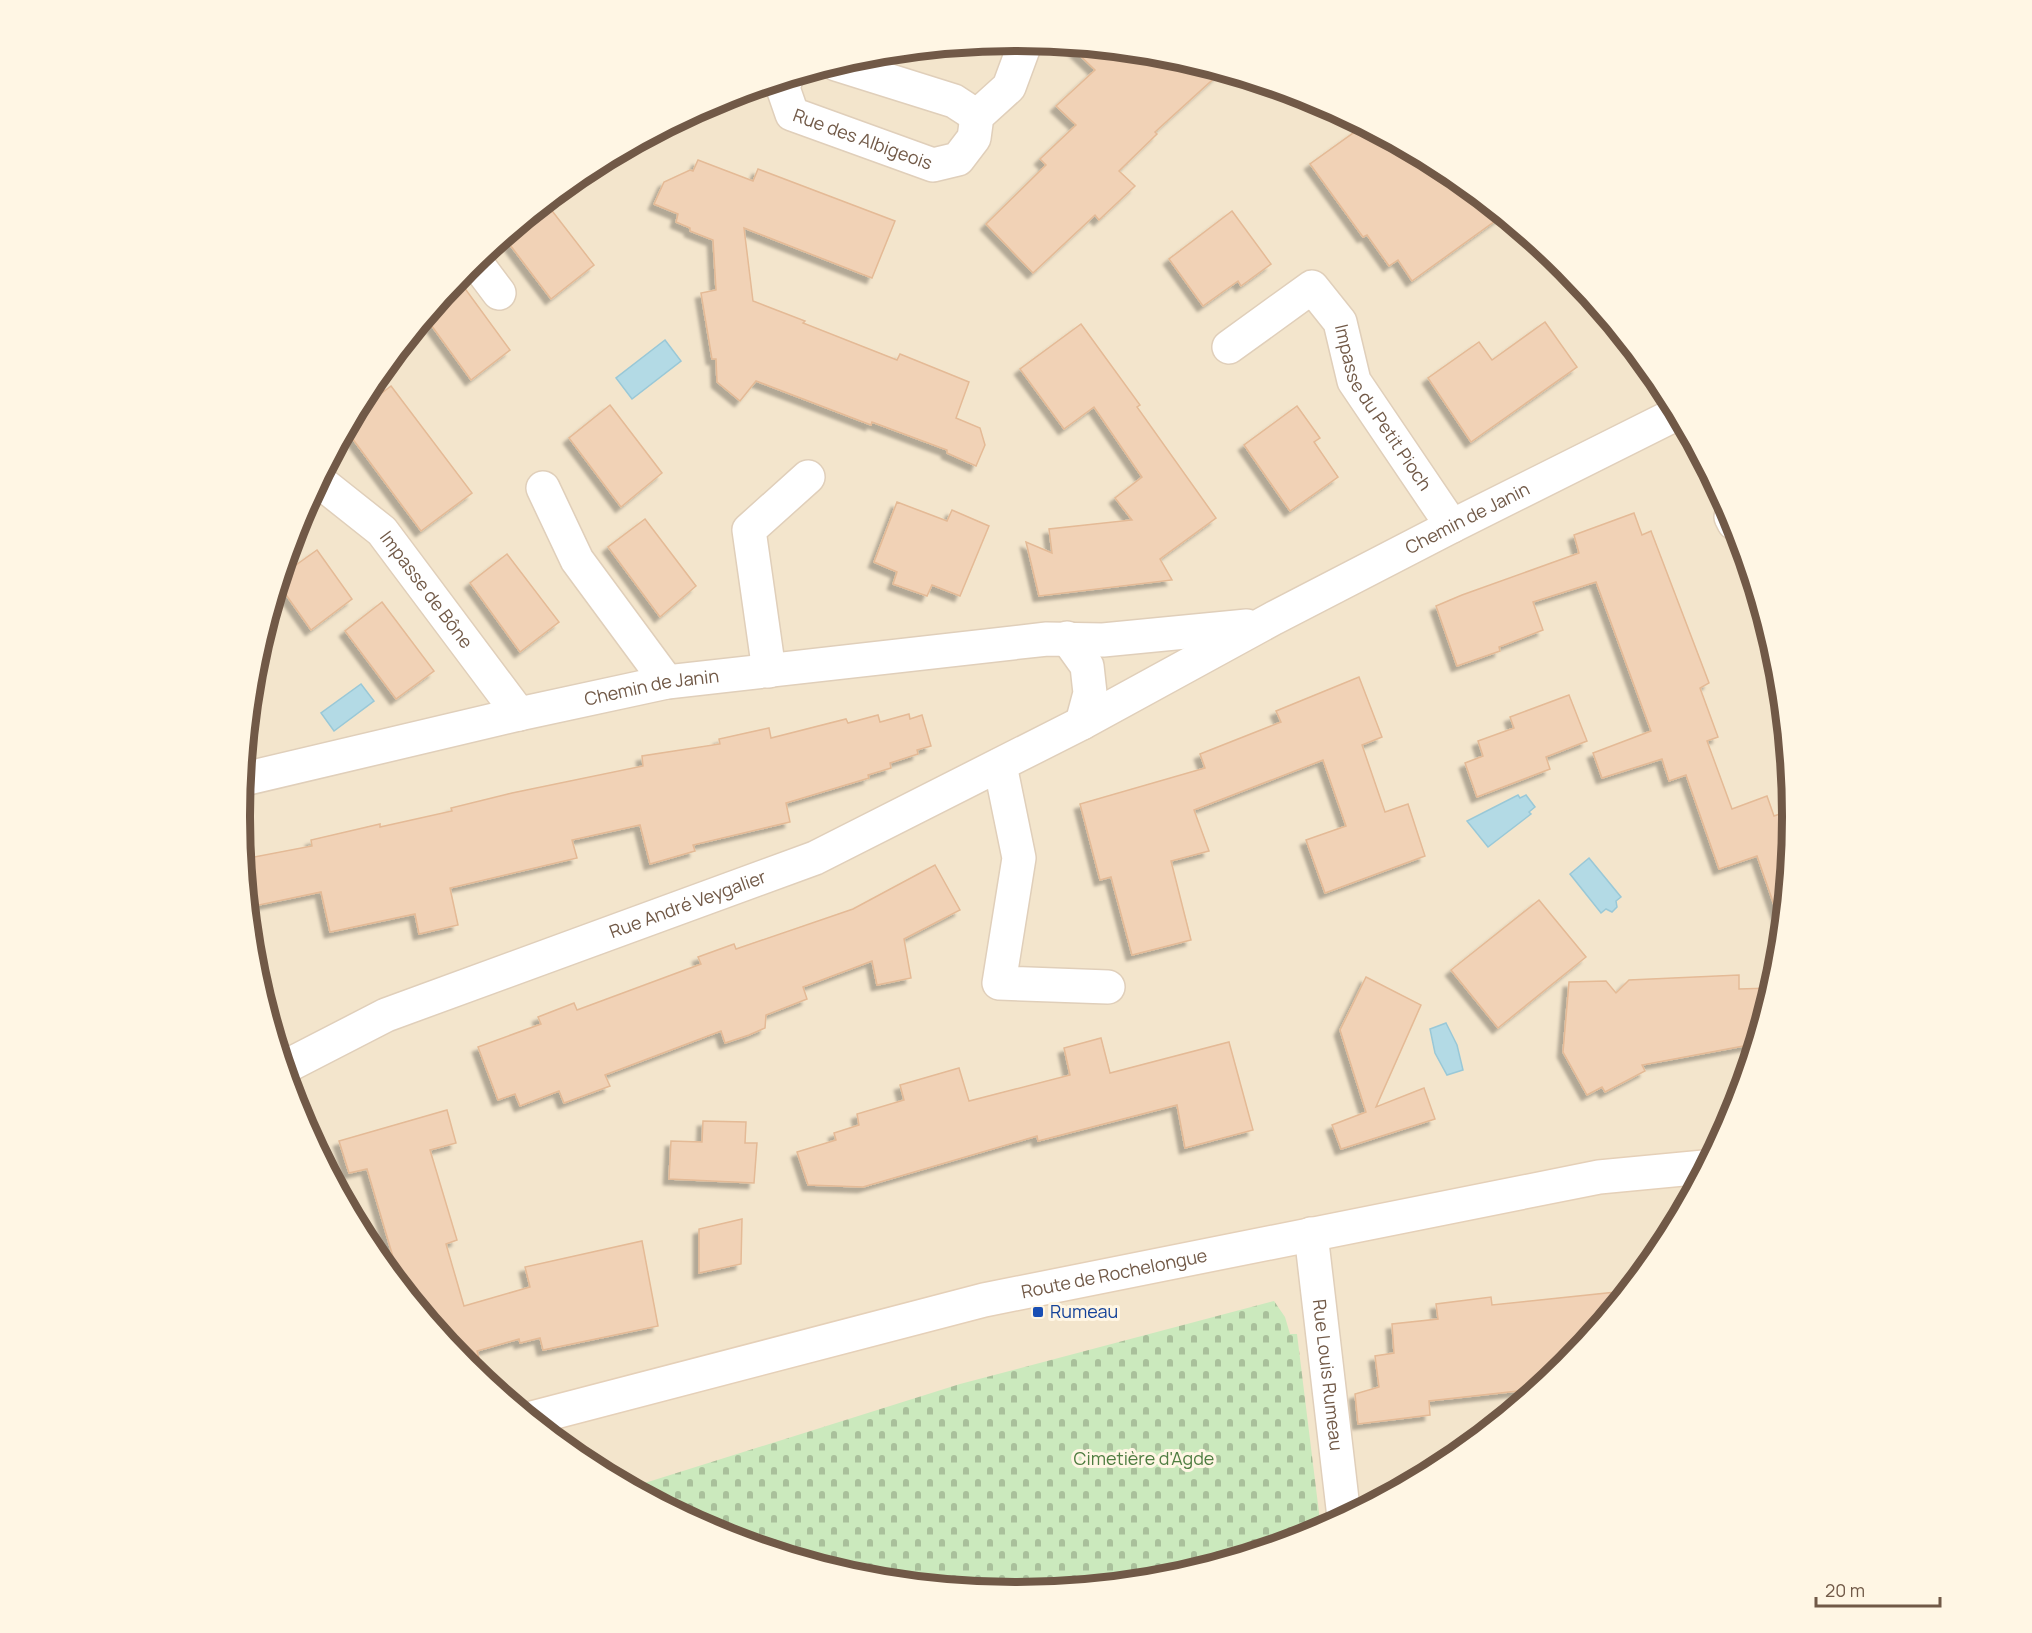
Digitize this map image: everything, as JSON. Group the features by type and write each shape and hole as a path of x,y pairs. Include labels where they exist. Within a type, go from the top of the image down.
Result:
{"street":[{"path":"853,69 954,101 977,116 1009,87 1022,51"},
{"name":"Rue des Albigeois","path":"783,88 792,114 933,165 958,159 974,138 977,116"},
{"path":"481,269 499,293"},
{"name":"Impasse du Petit Pioch","path":"1229,347 1312,287 1340,322 1354,381 1452,526"},
{"name":"Chemin de Janin","path":"1082,723 1261,624 1669,418"},
{"path":"769,670 749,530 808,477"},
{"name":"Impasse de Bône","path":"325,487 382,531 519,714"},
{"path":"543,488 577,560 667,682"},
{"name":"Chemin de Janin","path":"252,777 519,714 667,682 1067,638 1103,640 1261,624"},
{"path":"1067,638 1087,666 1090,693 1082,723"},
{"name":"Rue André Veygalier","path":"291,1063 386,1015 815,858 1082,723"},
{"path":"1000,765 1019,858 999,982 1108,987"},
{"name":"Route de Rochelongue","path":"540,1416 984,1300 1599,1177 1696,1168"},
{"name":"Rue Louis Rumeau","path":"1311,1234 1343,1508"}],"shaded area":[{"path":"1016,51 1116,58 1214,77 1262,92 1309,109 1399,154 1482,209 1521,241 1592,312 1623,350 1679,434 1703,478 1741,570 1755,618 1767,667 1780,766 1782,816 1775,916 1767,966 1741,1063 1703,1155 1679,1199 1623,1283 1592,1321 1521,1392 1482,1424 1441,1453 1355,1503 1309,1524 1214,1556 1116,1575 1066,1580 1016,1582 916,1575 818,1556 770,1541 723,1524 633,1479 550,1424 511,1392 440,1321 409,1283 353,1199 329,1155 291,1063 277,1015 265,966 252,867 250,816 257,717 265,667 291,570 329,478 353,434 409,350 440,312 511,241 550,209 591,180 677,130 723,109 818,77 916,58 966,53"}],"green space":[{"name":"Cimetière d'Agde","path":"1274,1301 1285,1317 1290,1334 1297,1334 1320,1519 1214,1556 1165,1567 1066,1580 1016,1582 966,1580 916,1575 818,1556 723,1524 642,1484 960,1384"}],"water":[{"path":"665,340 681,361 632,399 616,378"},
{"path":"361,684 374,701 334,731 321,713"},
{"path":"1518,795 1520,798 1526,795 1535,807 1529,812 1531,814 1488,847 1467,821"},
{"path":"1589,858 1621,897 1616,901 1617,907 1612,912 1606,909 1601,913 1570,874"},
{"path":"1446,1023 1457,1045 1463,1070 1447,1075 1435,1053 1430,1029"}],"building":[{"path":"1079,54 1165,66 1215,77 1155,132 1157,134 1119,171 1135,186 1099,220 1095,215 1033,273 986,224 1046,165 1040,159 1076,125 1056,106 1095,70"},
{"path":"1356,131 1441,180 1496,220 1412,281 1398,260 1389,266 1367,235 1363,237 1310,164"},
{"path":"698,160 753,181 758,169 895,221 872,278 744,228 753,301 897,360 900,354 969,382 956,418 980,428 985,445 976,466 947,453 947,450 872,422 871,425 756,381 740,401 717,382 716,359 712,359 701,293 716,290 713,240 690,231 690,228 676,222 678,214 654,204 664,182 690,170 693,171"},
{"path":"550,209 594,265 551,299 509,243"},
{"path":"1232,211 1271,264 1241,286 1238,281 1203,306 1169,259"},
{"path":"464,287 510,350 471,380 430,324"},
{"path":"1545,322 1577,367 1471,442 1428,378 1479,342 1492,360"},
{"path":"1081,324 1140,405 1137,407 1216,518 1160,559 1172,580 1039,596 1026,542 1052,553 1049,529 1132,520 1115,498 1142,477 1094,407 1064,429 1020,369"},
{"path":"391,386 472,493 421,531 351,437 376,398"},
{"path":"610,405 662,473 621,507 569,438"},
{"path":"1297,406 1320,438 1314,442 1338,477 1290,511 1244,445"},
{"path":"897,502 947,521 952,510 989,526 960,596 932,585 927,596 893,584 897,572 874,562"},
{"path":"1634,513 1642,535 1651,531 1709,683 1700,688 1718,737 1707,741 1732,809 1767,796 1774,816 1782,813 1776,910 1757,856 1719,869 1686,775 1669,781 1662,759 1602,778 1593,753 1651,731 1596,582 1533,602 1543,630 1499,647 1500,651 1457,666 1436,606 1579,553 1574,535"},
{"path":"645,519 696,586 660,617 608,547"},
{"path":"317,550 352,599 311,630 284,593 292,568"},
{"path":"507,554 559,622 520,652 470,583"},
{"path":"382,602 434,671 396,699 345,631"},
{"path":"1359,677 1382,737 1362,745 1385,812 1408,804 1425,856 1325,893 1306,840 1346,826 1323,760 1194,810 1209,851 1171,861 1191,940 1132,955 1111,877 1100,880 1080,804 1205,768 1200,754 1281,722 1276,711"},
{"path":"1569,695 1587,741 1546,757 1550,769 1477,797 1465,763 1483,756 1478,741 1514,728 1510,717"},
{"path":"909,714 910,719 922,715 931,746 917,750 918,754 890,763 891,768 868,775 869,778 786,803 790,822 693,845 695,851 650,864 640,825 572,840 577,858 450,888 458,925 419,934 415,914 330,932 321,892 256,906 252,858 312,846 311,840 452,811 451,808 512,793 643,766 642,756 720,744 719,739 769,728 771,738 846,719 848,723 878,715 880,722"},
{"path":"935,865 960,910 904,939 911,978 877,985 872,961 803,987 807,999 766,1015 765,1028 749,1035 725,1043 721,1031 605,1075 610,1086 564,1103 559,1091 520,1106 515,1094 498,1100 478,1047 541,1024 538,1017 574,1003 577,1010 701,964 698,957 734,944 736,949 853,909"},
{"path":"1539,900 1586,957 1498,1028 1451,970"},
{"path":"1739,975 1739,989 1762,988 1746,1045 1642,1065 1645,1071 1605,1092 1602,1087 1587,1095 1563,1052 1569,982 1606,981 1616,993 1629,980"},
{"path":"1366,977 1421,1005 1376,1107 1424,1088 1435,1119 1341,1149 1332,1125 1366,1112 1340,1030"},
{"path":"1101,1038 1110,1073 1229,1042 1253,1130 1185,1148 1177,1105 1038,1141 1037,1136 863,1187 808,1185 797,1152 836,1140 834,1133 859,1125 857,1114 904,1100 900,1085 959,1068 969,1101 1070,1075 1064,1048"},
{"path":"447,1110 456,1143 430,1150 457,1240 446,1244 464,1306 530,1287 525,1267 642,1241 658,1326 543,1350 540,1338 520,1343 519,1339 477,1351 480,1363 440,1321 395,1263 367,1169 349,1173 339,1141"},
{"path":"703,1121 746,1122 745,1143 757,1143 754,1183 669,1179 671,1141 702,1142"},
{"path":"742,1219 741,1264 699,1273 699,1229"},
{"path":"1616,1292 1592,1321 1523,1391 1429,1401 1430,1415 1358,1424 1355,1394 1379,1387 1375,1356 1394,1353 1392,1324 1438,1319 1436,1304 1491,1297 1492,1305"}],"place":[{"name":"Rumeau","path":"1038,1312"}]}
